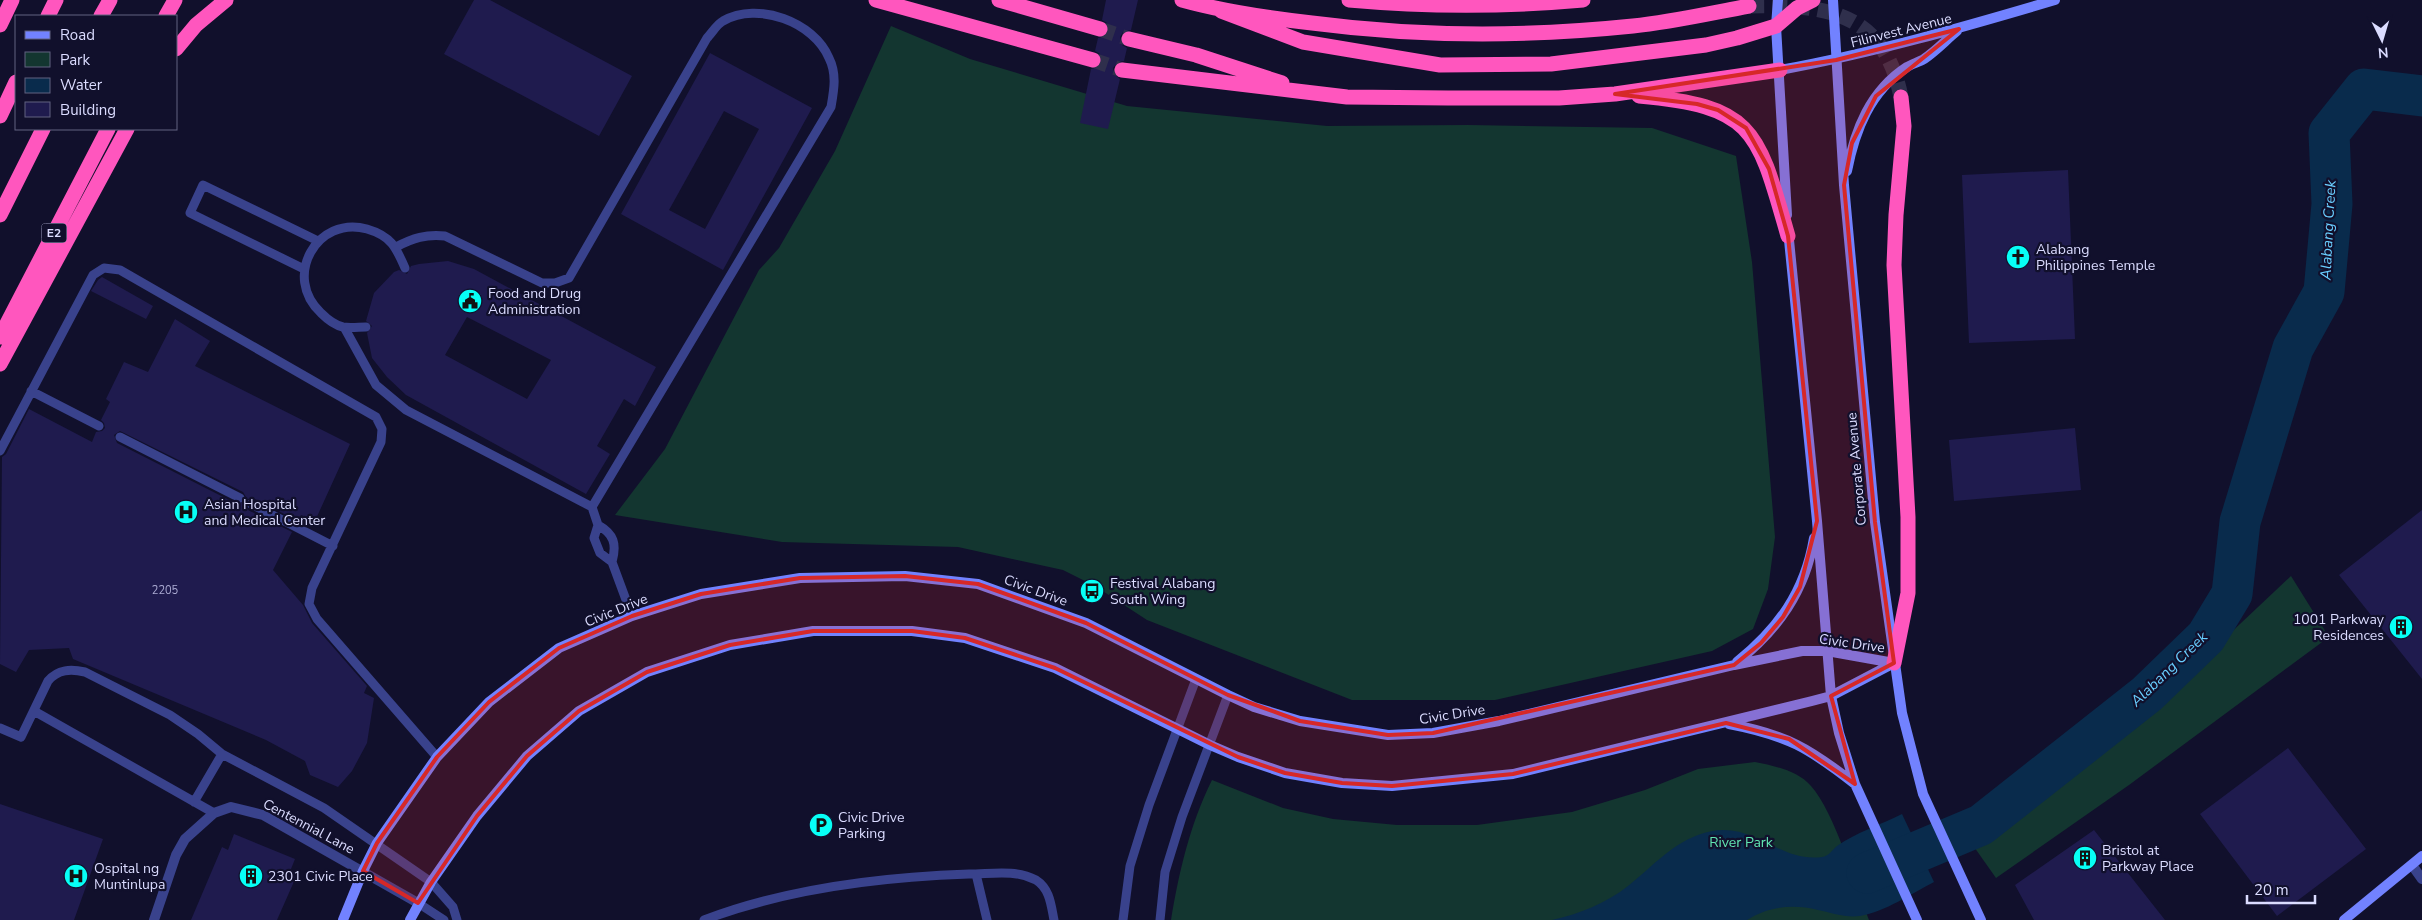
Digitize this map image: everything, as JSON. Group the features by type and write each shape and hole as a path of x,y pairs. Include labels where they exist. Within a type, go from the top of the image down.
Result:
{"highway":[{"path":"0,25 12,0"},
{"path":"48,15 56,0"},
{"path":"102,15 110,0"},
{"path":"157,15 165,0"},
{"path":"167,15 175,0"},
{"path":"178,47 196,25 226,0"},
{"path":"876,0 1093,60"},
{"path":"999,0 1100,29"},
{"path":"1182,0 1221,11 1303,42 1440,65 1551,64 1706,45 1776,26 1797,8 1813,0"},
{"path":"1349,0 1405,5 1538,4 1583,0"},
{"path":"1221,11 1354,29 1447,34 1537,34 1635,26 1749,6"},
{"path":"1129,39 1196,55 1314,94"},
{"path":"1122,70 1347,98 1560,98 1615,94 1780,70"},
{"path":"0,116 15,84"},
{"path":"1615,94 1697,104 1718,110 1746,128 1758,146 1769,169 1788,236"},
{"path":"1894,663 1908,592 1908,518 1894,265 1896,215 1904,126 1901,97"},
{"path":"0,215 42,130"},
{"path":"0,321 98,130"},
{"name":"E2","path":"0,337 107,130"},
{"path":"0,364 126,130"}],"main road":[{"path":"1778,0 1776,26 1788,236 1817,521 1831,696 1839,733 1855,784 1917,920"},
{"name":"Corporate Avenue","path":"1832,0 1844,186 1874,522 1902,716 1923,794 1979,917"},
{"name":"Filinvest Avenue","path":"1780,70 1836,60 1959,29 2055,0"},
{"path":"1844,186 1852,143 1860,124 1876,96 1896,76 1924,59 1959,29"},
{"path":"1734,665 1761,643 1783,617 1794,599 1811,555 1817,521"},
{"name":"Civic Drive","path":"343,920 377,843 437,757 489,702 559,648 632,616 701,594 800,578 905,576 978,584 1086,623 1254,707 1300,721 1343,730 1388,735 1433,733 1564,706 1734,665 1802,651 1827,651 1894,663"},
{"name":"Civic Drive","path":"410,920 431,882 477,816 527,756 579,711 647,672 730,645 813,631 912,631 966,638 1055,668 1210,745 1285,773 1342,783 1392,786 1513,774 1726,723 1831,696 1894,663"},
{"path":"1726,723 1764,730 1789,739 1823,759 1855,784"},
{"path":"2344,920 2422,856"}],"street":[{"name":"Centennial Lane","path":"214,813 231,808 250,810 263,815 418,903"},
{"path":"154,920 176,855 184,839 214,813"},
{"path":"2412,865 2422,880"}],"lane":[{"path":"396,247 415,237 431,234 446,236 542,283 555,283 569,278 707,38 722,21 746,14 768,14 792,22 814,36 830,58 836,83 831,107 592,507"},
{"path":"304,269 190,213 203,185 318,241"},
{"path":"366,327 344,327 328,321 312,306 304,286 304,269 310,253 318,241 338,229 356,226 380,232 396,247 405,268"},
{"path":"0,451 93,275 104,268 120,270 376,417 382,429 381,442 309,596 312,612 437,757"},
{"path":"344,327 376,385 406,410 592,507 598,525 594,538 600,553 612,562 632,616"},
{"path":"31,391 99,426"},
{"path":"120,437 240,498"},
{"path":"252,504 333,546"},
{"path":"598,525 610,532 616,547 612,562"},
{"name":"Centennial Lane","path":"34,711 48,681 54,674 75,670 85,672 170,715 198,734 222,754 324,808 377,843 431,882 453,908 457,920"},
{"path":"1123,920 1130,866 1149,805 1179,729 1196,679"},
{"path":"1160,920 1165,872 1182,817 1228,695"},
{"path":"0,728 21,737 34,711 214,813"},
{"path":"194,802 222,754"},
{"path":"704,920 744,905 824,888 914,876 1019,873 1037,881 1048,893 1054,920"},
{"path":"976,874 987,920"},
{"path":"418,903 444,920"}],"highlighted area":[{"path":"1959,29 1876,96 1852,143 1844,185 1875,522 1894,663 1831,696 1855,784 1789,739 1726,723 1513,774 1392,786 1342,783 1285,773 1238,757 1055,668 965,638 912,631 813,631 730,645 647,672 579,711 527,756 477,816 418,903 363,871 377,843 437,757 489,702 559,648 632,616 701,594 800,578 905,576 978,584 1086,623 1228,695 1300,721 1388,735 1433,733 1734,665 1761,643 1783,617 1800,587 1817,521 1788,236 1769,169 1746,128 1718,110 1697,104 1615,94 1836,60"}],"green space":[{"path":"891,26 970,59 1127,106 1327,126 1468,125 1652,128 1736,156 1752,262 1775,537 1768,589 1753,629 1712,651 1495,700 1352,700 1147,620 1095,586 1063,570 958,547 782,542 615,515 665,449 759,270 779,248 835,151"},
{"path":"2291,576 2329,637 2129,785 1996,878 1972,844 2014,816 2153,706"},
{"name":"River Park","path":"1755,762 1792,772 1811,786 1820,798 1844,850 1869,920 1171,920 1191,831 1212,780 1283,808 1333,819 1397,825 1477,825 1572,812 1645,790 1698,769"}],"water":[{"path":"1902,814 1934,882 1879,911 1860,916 1849,916 1809,908 1791,907 1773,909 1747,920 1552,920 1572,915 1610,898 1628,886 1669,851 1698,835 1717,830 1733,831 1748,835 1790,853 1805,857 1822,857 1852,837"}],"building":[{"path":"474,0 490,0 632,76 599,136 444,54"},
{"path":"1106,0 1138,0 1131,30 1123,32 1120,37 1122,45 1127,48 1124,61 1118,62 1113,68 1114,74 1120,79 1108,129 1080,123 1091,69 1099,67 1102,62 1100,54 1095,51 1098,38 1106,36 1109,31 1107,23 1102,20"},
{"path":"710,53 812,108 723,270 621,214","holes":["724,111 759,129 705,229 669,210"]},
{"name":"Alabang Philippines Temple","path":"2068,170 2075,339 1969,343 1962,175"},
{"path":"448,261 474,269 656,367 635,406 624,399 597,446 610,454 586,494 406,395 387,377 372,358 367,333 372,326 366,321 374,293 394,272 399,270 407,274 411,266","holes":["467,317 551,360 527,399 445,355"]},
{"path":"102,277 153,306 146,319 91,291"},
{"path":"175,319 210,341 195,366 350,444 315,521 301,515 298,521 253,498 247,499 245,504 248,510 292,532 273,570 303,605 312,623 367,686 364,693 374,698 367,743 352,771 338,787 310,775 305,761 266,740 73,659 69,648 29,650 16,672 0,664 2,457 6,454 29,409 92,442 96,432 102,431 105,428 101,420 110,402 106,399 124,362 148,372","holes":["120,431 243,492 246,497 245,501 237,504 117,443 114,435"]},
{"path":"2075,428 2081,490 1954,501 1949,440"},
{"name":"1001 Parkway Residences","path":"2422,510 2422,679 2339,575"},
{"path":"2288,748 2366,849 2277,916 2200,814"},
{"path":"0,804 103,839 74,920 0,920"},
{"name":"Bristol at Parkway Place","path":"2094,830 2165,920 2034,920 2015,885"},
{"name":"2301 Civic Place","path":"234,834 295,859 289,874 296,877 277,920 191,920 222,847 228,850"}],"waterway":[{"name":"Alabang Creek","path":"1867,873 1981,825 2147,694 2206,637 2232,594 2240,522 2293,348 2324,292 2332,204 2329,133 2364,89 2422,96"}],"tunnel":[{"path":"1749,6 1802,7 1826,11 1847,18 1865,30 1881,46 1893,68 1901,97"},
{"path":"1100,29 1129,39"},
{"path":"1093,60 1122,70"}],"place":[{"name":"Alabang Philippines Temple","path":"2018,257"},
{"name":"Food and Drug Administration","path":"470,301"},
{"name":"Asian Hospital and Medical Center","path":"186,512"},
{"name":"Festival Alabang South Wing","path":"1092,591"},
{"name":"1001 Parkway Residences","path":"2401,627"},
{"name":"Civic Drive Parking","path":"821,825"},
{"name":"Bristol at Parkway Place","path":"2085,858"},
{"name":"Ospital ng Muntinlupa","path":"76,876"},
{"name":"2301 Civic Place","path":"251,876"}]}
